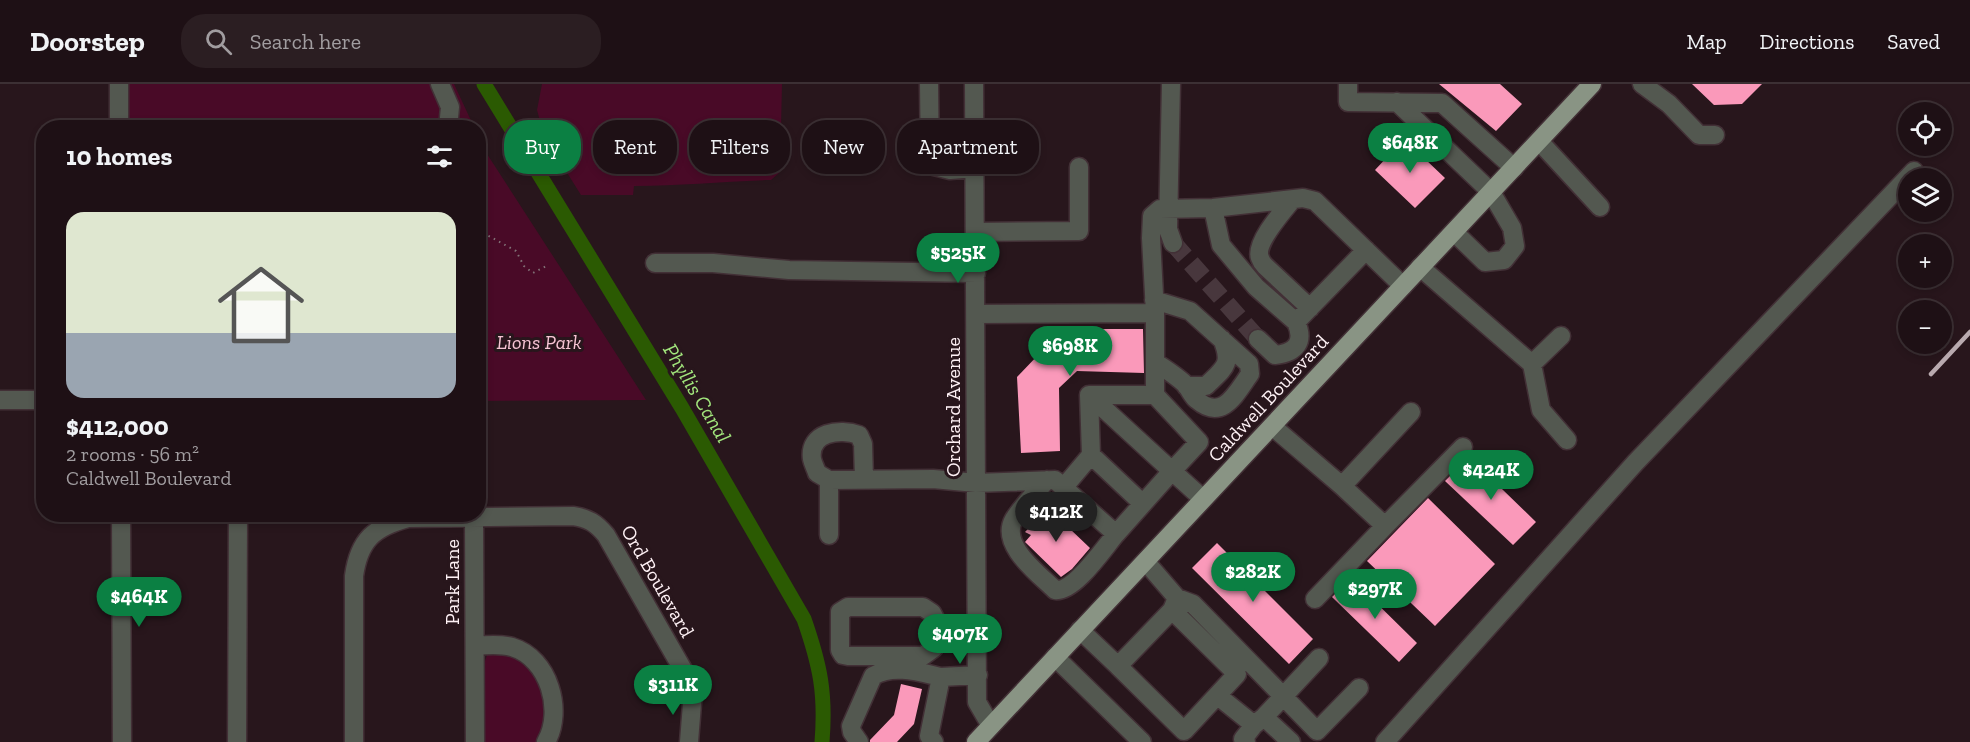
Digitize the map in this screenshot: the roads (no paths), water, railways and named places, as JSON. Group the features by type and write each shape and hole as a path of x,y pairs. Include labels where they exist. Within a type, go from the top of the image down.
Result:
{"main road":[{"name":"Caldwell Boulevard","path":"976,742 1592,84"}],"street":[{"path":"119,84 119,120"},
{"path":"440,84 450,107 449,120"},
{"path":"928,84 929,120"},
{"name":"Orchard Avenue","path":"974,84 974,120"},
{"path":"1171,84 1168,229 1173,243"},
{"path":"1348,84 1348,102 1442,103 1514,168"},
{"path":"1642,84 1669,105 1699,135 1715,135"},
{"path":"1397,102 1491,192 1512,228 1515,246 1504,260 1485,262 1454,232"},
{"path":"1539,141 1600,207"},
{"path":"975,232 1080,231 1079,167"},
{"name":"Orchard Avenue","path":"975,174 977,702 991,726"},
{"path":"1385,742 1635,463 1898,188"},
{"path":"1091,455 1055,483 1014,520 1011,532 1018,553 1055,590 1064,590 1074,583 1142,503 1199,442 1155,395 1151,238 1152,216 1160,209 1213,208 1303,198 1315,201 1403,286"},
{"path":"1292,200 1265,235 1259,252 1265,266 1310,308"},
{"path":"1213,208 1221,245 1256,287 1296,322 1300,332 1298,345 1288,354 1275,355 1258,339"},
{"path":"1296,322 1366,250"},
{"path":"655,263 713,263 789,270 976,273"},
{"path":"1420,267 1532,364 1541,410 1567,440"},
{"path":"976,314 1154,307 1190,310 1249,364 1250,374 1228,403 1218,409 1210,409 1196,399 1186,386 1155,362"},
{"path":"1532,364 1561,336"},
{"path":"1186,386 1206,386 1222,370 1228,360 1228,353 1222,339"},
{"path":"1089,395 1155,395"},
{"path":"1089,395 1091,455 1142,503"},
{"path":"1089,395 1203,500"},
{"path":"0,400 36,399"},
{"path":"1342,486 1411,412"},
{"path":"1272,426 1385,526"},
{"path":"864,479 863,444 859,435 830,432 819,438 813,446 812,459 817,474 829,480 933,479 976,483 1055,483 1116,534"},
{"path":"1315,599 1463,447"},
{"path":"829,480 829,535"},
{"name":"Ord Boulevard","path":"486,517 573,516 585,518 597,524 606,535 686,675 693,697 689,742"},
{"path":"121,522 122,742"},
{"path":"237,742 238,522"},
{"name":"Ord Boulevard","path":"354,742 354,576 356,559 365,541 394,522"},
{"name":"Park Lane","path":"474,522 475,742"},
{"path":"1080,630 1184,731 1218,696 1237,674 1175,604 1146,562"},
{"path":"1118,666 1175,604 1193,604 1317,731 1359,688"},
{"path":"923,607 932,613 940,628 934,648 923,656 848,656 843,655 840,650 840,612 848,608 923,607"},
{"path":"940,628 978,626"},
{"name":"Park Lane","path":"475,646 513,647 536,665 553,695 553,726 546,742"},
{"path":"1055,657 1142,742"},
{"path":"1246,742 1243,739 1319,658"},
{"path":"859,742 851,726 873,676 880,672 906,670 941,677 978,675"},
{"path":"929,740 941,677"},
{"path":"1218,696 1291,742"}],"waterway":[{"name":"Phyllis Canal","path":"484,84 682,408 804,619 820,679 823,709 822,742"}],"tunnel":[{"path":"1173,243 1258,339"}],"railway":[{"path":"1931,374 1970,332"}],"park label":[{"name":"Lions Park","path":"539,342"}]}
